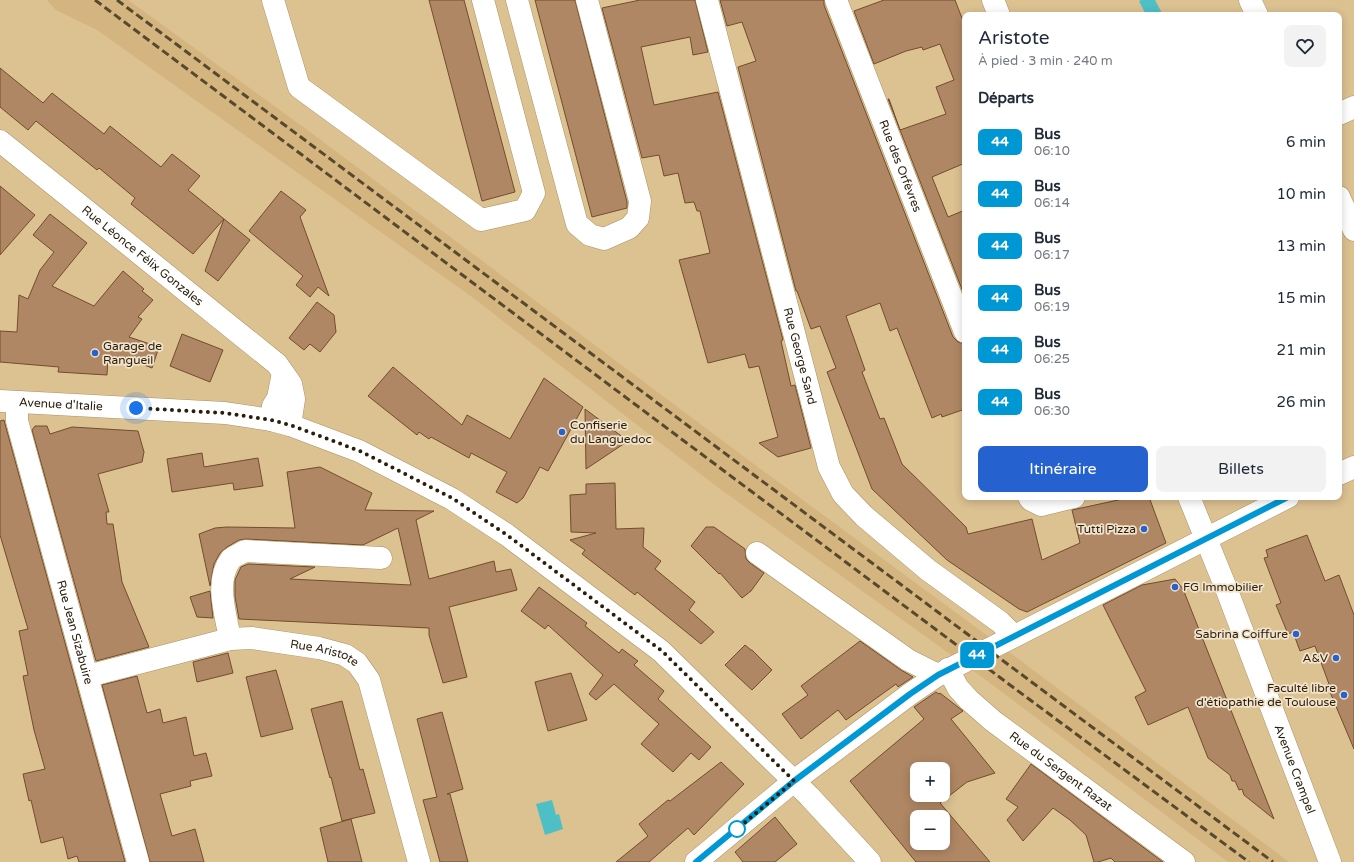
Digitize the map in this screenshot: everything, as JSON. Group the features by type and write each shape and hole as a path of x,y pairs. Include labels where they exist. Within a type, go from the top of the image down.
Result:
{"street":[{"path":"273,0 299,87 481,220 524,210 534,193 483,0"},
{"path":"516,0 577,224 590,235 604,239 629,228 638,218 640,201 587,0"},
{"name":"Rue George Sand","path":"708,0 829,467 843,494 864,516 928,570 1000,622 1014,636"},
{"name":"Rue des Orfèvres","path":"836,0 962,324"},
{"path":"993,0 998,12"},
{"path":"1250,0 1256,12"},
{"path":"1342,113 1354,107"},
{"name":"Rue Léonce Félix Gonzales","path":"0,141 277,364 283,373 278,398 273,406 280,423"},
{"path":"1342,204 1354,230"},
{"name":"Avenue d'Italie","path":"8,401 225,413 280,423 360,451 452,498 507,535 662,651 794,781 870,862"},
{"name":"Rue Jean Sizabuire","path":"8,401 17,421 138,862"},
{"path":"1342,473 1354,467"},
{"path":"1030,500 1041,505 1062,500"},
{"name":"Avenue Crampel","path":"1190,500 1330,862"},
{"path":"696,862 794,781 904,698 943,672 1175,556 1206,538 1282,500"},
{"path":"230,639 222,594 224,572 232,558 244,551 381,558"},
{"path":"757,553 908,660 943,672"},
{"name":"Rue Aristote","path":"88,676 230,639 252,638 319,648 345,655 357,664 369,680 418,862"},
{"name":"Rue du Sergent Razat","path":"943,672 969,700 993,721 1184,862"}],"shaded area":[{"path":"47,0 128,0 306,129 1289,862 1228,862 982,677 716,486 472,297 97,30 56,10"}],"water":[{"path":"1155,0 1161,12 1144,12 1139,1"},
{"path":"552,800 556,815 559,814 563,829 545,835 536,804"}],"building":[{"path":"429,0 464,0 515,192 482,201"},
{"path":"535,0 575,0 627,202 627,208 592,217"},
{"path":"640,0 695,0 708,52 693,55 690,37 641,47 654,105 718,92 783,340 781,341 791,386 795,385 811,448 778,457 759,443 778,437 759,366 749,368 745,354 708,363 679,260 710,253 700,211 697,211 694,202 685,203 678,173 664,176 659,155 642,158 602,8"},
{"path":"720,0 824,0 824,5 953,337 958,342 962,343 962,410 942,417 941,414 932,418 897,328 890,331 880,303 846,316 865,370 862,372 880,419 884,418 902,464 966,527 968,534 1032,519 1042,560 1080,543 1072,510 1118,500 1150,500 1166,543 1027,612 1019,609 947,560 872,489 827,372 836,368 820,326 811,329 796,291 738,67 756,61 742,22 727,26"},
{"path":"884,0 955,0 962,18 962,164 932,177 948,217 962,211 962,289 900,130 946,114 936,87 954,80 940,44 923,50 922,47 906,51 874,64 854,11"},
{"path":"0,68 43,103 52,93 104,134 110,126 161,167 172,154 200,176 188,190 224,219 193,254 131,204 135,198 99,168 97,170 36,121 28,130 0,107"},
{"path":"888,99 889,99 899,128"},
{"path":"0,186 35,215 0,255"},
{"path":"281,191 306,210 300,217 329,296 318,287 310,297 296,285 303,276 249,231"},
{"path":"50,214 87,243 52,286 94,306 123,271 144,289 142,291 153,300 138,317 142,319 129,337 159,347 152,368 134,361 131,367 108,358 107,375 58,372 59,367 0,362 0,331 17,332 19,295 28,299 40,270 54,252 33,235"},
{"path":"224,219 250,240 218,281 205,271"},
{"path":"317,302 334,315 336,332 320,352 310,344 304,350 289,338"},
{"path":"182,334 223,350 210,382 170,366"},
{"path":"393,367 462,425 467,415 510,439 544,378 583,407 548,471 540,467 523,498 517,503 496,492 507,472 471,453 469,458 431,437 429,439 419,432 417,435 368,396"},
{"path":"585,409 628,441 586,469"},
{"path":"4,420 125,862 79,862 77,856 68,859 63,837 41,843 31,800 29,801 23,774 45,769 34,730 23,676 28,675 19,631 28,629 0,535 0,421"},
{"path":"35,426 47,426 50,434 72,427 138,431 144,452 142,462 98,474 109,512 106,512 107,524 113,524 122,582 149,647 96,661 32,430"},
{"path":"202,453 204,467 258,458 263,486 234,490 233,483 172,492 167,459"},
{"path":"320,467 372,493 365,510 434,511 416,520 429,579 494,561 496,572 511,569 517,590 449,607 467,677 443,683 429,635 429,628 239,619 235,597 235,580 241,567 248,564 315,567 290,579 411,585 398,528 363,545 246,539 239,540 220,553 214,564 210,586 199,534 215,528 227,527 295,528 287,472"},
{"path":"615,483 616,529 644,528 643,547 661,561 655,569 695,602 689,610 714,632 701,644 637,592 635,595 582,554 585,550 570,540 596,533 571,532 570,495 586,494 586,484"},
{"path":"706,527 714,527 745,549 746,559 764,573 751,591 742,598 720,573 719,574 691,546"},
{"path":"1307,535 1325,581 1339,575 1354,615 1354,749 1327,685 1329,684 1315,646 1300,651 1293,632 1288,634 1276,605 1281,603 1264,558 1268,557 1266,550"},
{"path":"1175,579 1183,589 1274,819 1244,795 1242,789 1239,790 1235,781 1232,781 1230,775 1208,758 1188,707 1148,725 1135,697 1146,691 1103,605 1142,585"},
{"path":"539,587 587,623 585,626 619,653 622,649 638,661 634,665 664,691 658,699 711,747 699,760 691,753 673,772 641,744 659,724 614,684 596,700 589,694 603,675 548,625 545,629 521,611"},
{"path":"210,591 213,618 197,617 190,597"},
{"path":"860,641 913,677 898,687 896,684 846,720 838,710 801,739 782,714 808,695 801,686"},
{"path":"745,645 772,670 752,690 725,665"},
{"path":"228,653 233,673 197,682 193,662"},
{"path":"276,670 293,729 261,737 246,677"},
{"path":"571,673 587,720 548,731 535,682"},
{"path":"137,676 147,713 160,709 163,723 186,717 194,756 206,753 212,776 190,781 191,786 160,794 172,836 195,829 204,862 150,862 102,685"},
{"path":"936,692 939,694 940,693 963,711 951,719 995,773 967,782 950,795 950,762 910,762 910,802 941,802 940,803 946,810 910,810 910,850 950,850 950,815 990,862 916,862 850,781 924,719 914,707"},
{"path":"342,701 360,770 363,769 375,813 342,821 311,709"},
{"path":"442,712 463,789 447,794 450,794 468,862 440,862 423,800 437,797 417,719"},
{"path":"721,762 744,784 694,835 688,828 649,862 616,862 648,836 639,824 668,800 670,801"},
{"path":"1031,764 1163,862 1115,862 1111,858 1094,862 1086,835 1070,820 1053,808 1023,841 1007,820 1018,807 1006,799"},
{"path":"775,817 797,844 775,862 743,862 735,852"},
{"path":"351,819 362,862 328,862 320,828"}],"railway":[{"path":"95,0 1010,685 1249,862"},
{"path":"117,0 1273,862"}],"bus line":[{"name":"44","path":"696,862 794,781 910,694 938,675 1175,556 1206,538 1282,500"}],"place":[{"name":"Garage de Rangueil","path":"95,353"},
{"name":"Confiserie du Languedoc","path":"562,432"},
{"name":"Tutti Pizza","path":"1144,529"},
{"name":"FG Immobilier","path":"1175,587"},
{"name":"Sabrina Coiffure","path":"1296,634"},
{"name":"A&V","path":"1336,658"},
{"name":"Faculté libre d'étiopathie de Toulouse","path":"1344,695"}],"route":[{"path":"136,408 225,413 271,420 290,425 360,451 452,498 507,535 662,651 794,781 737,829"}]}
